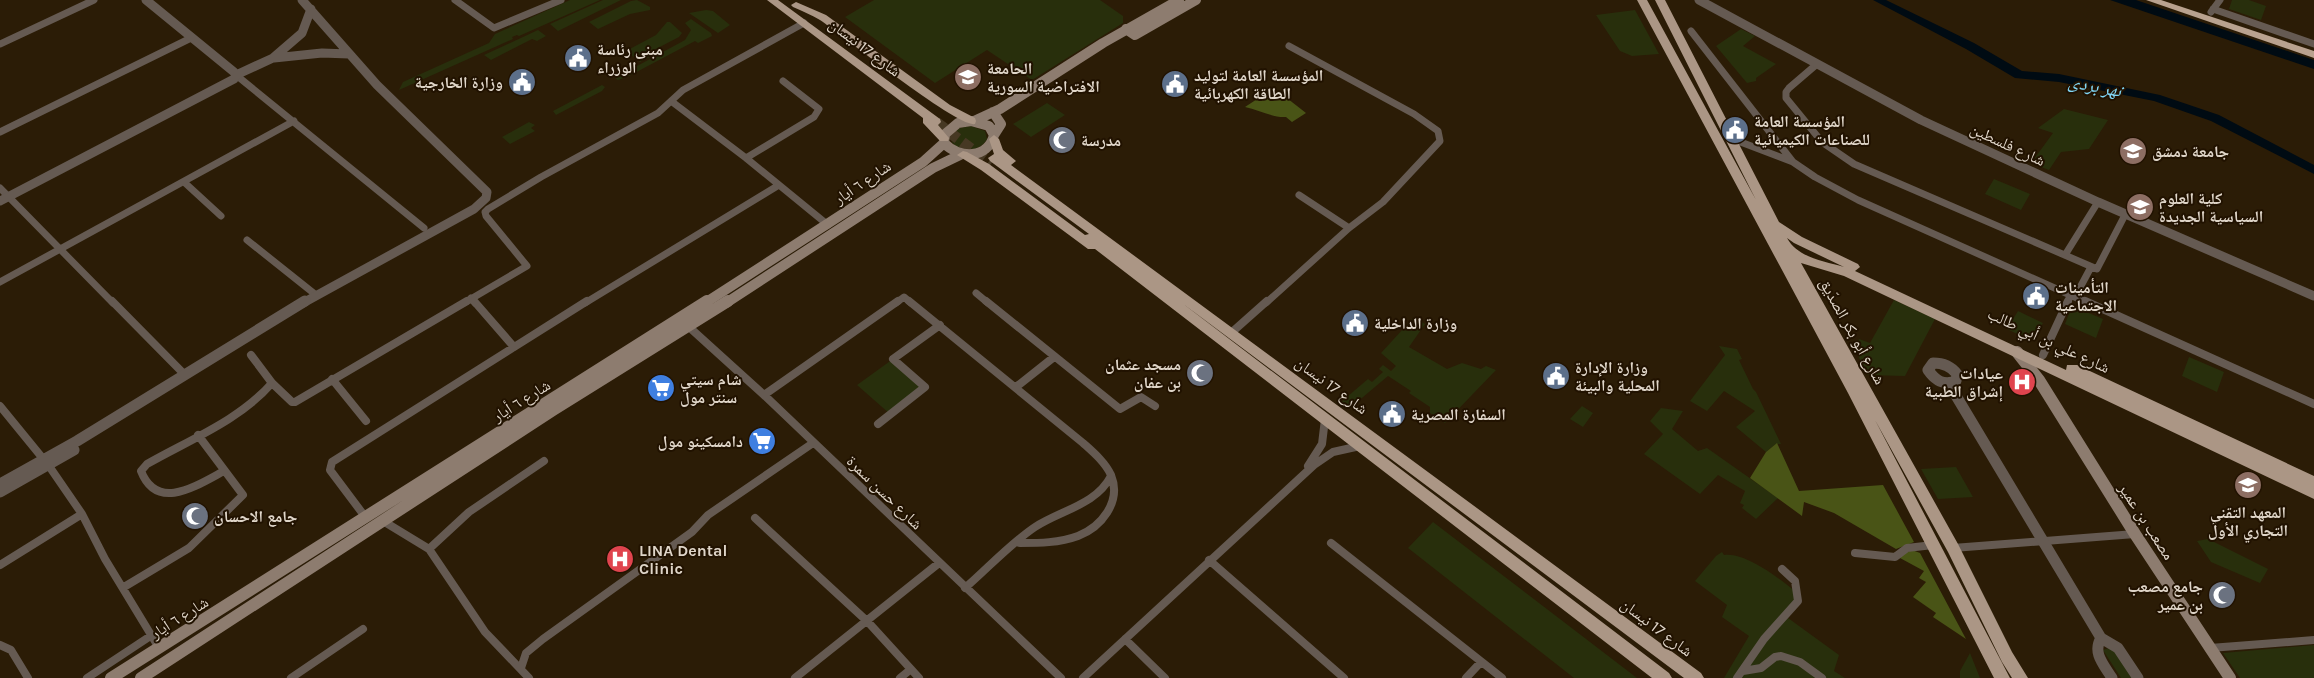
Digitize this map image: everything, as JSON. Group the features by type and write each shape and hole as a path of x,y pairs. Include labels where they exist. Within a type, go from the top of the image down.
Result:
{"highway":[{"path":"2151,0 2314,55"},
{"path":"2176,0 2212,10 2314,45"}],"main road":[{"name":"شارع 17 نيسان","path":"772,0 940,120 792,2"},
{"name":"شارع أبو بكر الصدّيق","path":"1642,0 1771,229 2002,678"},
{"name":"شارع أبو بكر الصدّيق","path":"1660,0 1730,138 1771,229"},
{"path":"944,141 952,126 972,121 993,112 1126,29 1186,1"},
{"path":"1126,29 1135,35 1186,1"},
{"path":"792,2 822,17 946,107 972,121 989,126 998,152 1163,277 1165,289"},
{"path":"805,24 812,34 927,120 944,141 947,148 985,167 1129,273 1165,289"},
{"path":"962,155 980,152 989,147 1001,124 993,112"},
{"name":"شارع ٦ أيار","path":"141,678 554,410 689,327 890,190 944,141"},
{"name":"شارع ٦ أيار","path":"111,678 828,225 941,163 962,155"},
{"name":"شارع 17 نيسان","path":"992,161 1165,289 1325,419 1664,678"},
{"path":"1771,229 1790,252"},
{"name":"شارع علي بن أبي طالب","path":"1771,229 1786,234 2314,482"},
{"path":"1805,260 1807,252 1816,249"},
{"name":"شارع أبو بكر الصدّيق","path":"1790,252 1953,548 2007,657 2020,678"},
{"name":"شارع علي بن أبي طالب","path":"1790,252 1805,260 1848,273 2314,493"},
{"path":"1807,283 1812,269 1826,266"},
{"name":"شارع 17 نيسان","path":"1165,289 1231,333 1696,678"},
{"name":"مصعب بن عمير","path":"2017,352 2039,380 2135,534 2230,678"},
{"path":"2039,380 2048,374 2063,374"},
{"path":"1509,558 1520,546"},
{"path":"224,608 232,620"},
{"path":"2007,657 2011,678"}],"street":[{"path":"0,44 94,0"},
{"path":"146,0 428,230"},
{"path":"0,492 316,295 428,230 474,209 486,198 487,192 384,91 302,0"},
{"path":"455,0 494,28 561,0"},
{"name":"شارع فلسطين","path":"1699,0 1921,120 2098,202 2314,296"},
{"path":"2212,10 2220,0"},
{"path":"0,201 229,82 236,75 273,58 302,33 311,9"},
{"path":"251,355 272,384 292,402 527,266 484,212 658,112 683,90 805,24"},
{"path":"1691,31 1793,162"},
{"path":"0,132 191,38"},
{"path":"1231,333 1349,228 1383,202 1440,141 1438,131 1414,114 1289,46"},
{"path":"273,58 322,53 349,54"},
{"path":"1817,64 1789,88 1786,95 1790,104 1813,133 1828,147 1854,164 2094,268"},
{"path":"746,158 814,117 819,109 783,81"},
{"path":"671,101 746,158 828,225"},
{"path":"0,282 294,121"},
{"path":"1730,138 1793,162 1858,200 2314,404"},
{"path":"184,182 221,216"},
{"path":"366,518 330,470 332,462 514,347 779,185"},
{"path":"0,188 185,375"},
{"path":"1299,195 1349,228"},
{"path":"2065,255 2098,202"},
{"path":"2043,355 2073,296 2094,268 2126,213"},
{"path":"0,484 46,463 316,300 423,241 428,230"},
{"path":"247,240 316,295"},
{"path":"976,293 1120,409 1141,398 1155,406"},
{"path":"764,395 904,297 940,324 1098,457 1111,476 1116,493 1113,504 1100,522 1078,536 1044,542 1020,543"},
{"path":"471,298 514,347"},
{"path":"878,424 925,387 893,359 940,324"},
{"name":"شارع حسن سمرة","path":"689,327 764,395 812,443 1061,678"},
{"path":"1016,388 1054,357"},
{"path":"332,379 366,421"},
{"path":"224,470 183,491 168,494 157,492 142,478 141,471 147,464 261,396 272,384"},
{"path":"1950,384 2101,638"},
{"path":"0,406 46,463 82,514 105,559 124,587 159,648"},
{"path":"1299,477 1320,450 1327,436 1325,419"},
{"path":"124,587 189,548 242,495 198,435"},
{"path":"521,668 526,654 543,638 692,532 708,516 812,443"},
{"path":"1083,678 1299,477 1333,450 1343,446 1362,446"},
{"path":"429,549 443,534 492,494 544,461"},
{"path":"965,588 1042,523 1083,504 1105,488 1111,476"},
{"path":"0,565 82,514"},
{"path":"756,518 868,622 919,678"},
{"path":"383,521 429,549 485,632 529,678"},
{"path":"1953,548 2135,534"},
{"path":"1331,543 1502,678"},
{"path":"1855,553 1861,552 1884,557 1895,557 1900,550 1907,547 1933,545"},
{"path":"1209,560 1344,678"},
{"path":"795,678 868,622 939,563"},
{"path":"1740,675 1764,640 1798,601 1795,581 1782,569"},
{"path":"291,678 363,629"},
{"path":"87,678 152,635"},
{"path":"2101,638 2096,644 2096,653 2112,678"},
{"path":"2101,638 2108,639 2119,647 2138,678"},
{"path":"1125,639 1165,678"},
{"path":"2210,648 2314,640"},
{"path":"0,645 11,650 28,678"},
{"path":"1740,675 1754,671 1767,665 1775,658 1785,655 1822,678"},
{"path":"1466,678 1481,662"},
{"path":"900,678 911,669"}],"green space":[{"path":"570,0 600,0 519,36 512,37 513,39 399,90 403,82 489,43 495,34"},
{"path":"603,0 621,0 558,31 550,24"},
{"path":"637,0 650,7 650,10 630,14 598,29 589,22 631,1"},
{"path":"874,0 1100,0 1123,16 1123,23 1032,80 987,50 935,83 845,17"},
{"path":"2232,0 2249,0 2266,6 2261,20 2229,9"},
{"path":"706,10 713,11 730,25 718,33 689,13"},
{"path":"1635,10 1659,54 1632,56 1620,51 1596,15"},
{"path":"691,19 711,33 712,36 698,43 695,41 629,76 618,80 615,78 685,40 691,30 685,23"},
{"path":"667,22 670,22 682,33 679,37 650,52 653,55 640,62 626,51 656,35"},
{"path":"1741,29 1755,36 1743,46 1776,64 1756,78 1756,81 1747,83 1716,46"},
{"path":"538,30 546,36 537,41 532,39 491,60 484,55"},
{"path":"602,85 605,87 602,91 556,115 553,111"},
{"path":"1274,88 1306,113 1292,122 1286,117 1271,115 1245,107"},
{"path":"1047,103 1065,115 1031,137 1013,124"},
{"path":"2064,109 2108,120 2089,149 2061,152 2049,170 2031,163 2053,133 2038,128"},
{"path":"529,122 535,125 531,128 535,131 510,144 502,137"},
{"path":"971,126 985,131 987,139 984,143 980,147 970,150 956,146 952,142 952,134 960,128"},
{"path":"1994,179 2030,194 2021,210 1985,194"},
{"path":"1894,300 1935,319 1905,376 1867,375 1854,347 1859,339 1870,343"},
{"path":"2072,306 2103,319 2096,338 2065,324"},
{"path":"2018,311 2043,323 2032,341 2007,329"},
{"path":"1414,317 1425,324 1409,347 1447,369 1462,363 1481,369 1486,366 1496,370 1445,423 1430,413 1430,407 1409,393 1411,391 1388,376 1350,408 1341,402 1368,379 1372,382 1383,372 1379,369 1383,365 1391,371 1396,366 1381,353"},
{"path":"1719,346 1737,349 1742,359 1739,360 1781,444 1776,444 1766,452 1736,427 1755,411 1724,391 1707,411 1690,401 1725,355"},
{"path":"2189,357 2224,372 2217,392 2182,376"},
{"path":"893,359 925,387 890,414 857,385"},
{"path":"1582,406 1593,413 1583,427 1570,419"},
{"path":"1661,408 1683,411 1672,429 1698,451 1707,448 1778,498 1756,519 1742,508 1744,505 1740,503 1745,491 1718,475 1700,494 1644,454 1663,434 1650,421"},
{"path":"1777,443 1799,491 1883,485 1914,542 1896,549 1834,513 1804,502 1802,516 1750,478 1766,452"},
{"path":"1956,467 1973,497 1938,499 1921,469"},
{"path":"1433,522 1637,678 1574,678 1408,548"},
{"path":"2208,539 2268,569 2260,583 2211,562 2197,541"},
{"path":"1912,550 1920,553 1966,639 1933,617 1936,613 1913,597 1926,582 1919,578 1924,571 1900,558 1902,554"},
{"path":"1722,552 1724,555 1742,558 1761,567 1795,591 1794,600 1734,678 1724,678 1749,636 1722,617 1727,605 1695,581 1716,556"},
{"path":"1788,618 1839,655 1834,671 1845,678 1740,678 1766,641"},
{"path":"2314,645 2314,678 2240,678 2223,653"},
{"path":"2112,647 2134,678 2121,678 2103,650"},
{"path":"1970,653 1980,678 1960,678 1960,671"}],"shaded area":[{"path":"2110,0 2136,0 2314,60 2314,69"}],"waterway":[{"name":"نهر بردى","path":"1878,0 1970,46 2019,75 2059,78 2156,98 2215,118 2314,170"}],"tunnel":[{"path":"936,122 991,164"}],"place":[{"name":"مبنى رئاسة الوزراء","path":"578,58"},
{"name":"الحامعة الافتراضية السورية","path":"968,77"},
{"name":"وزارة الخارجية","path":"522,82"},
{"name":"المؤسسة العامة لتوليد الطاقة الكهربائية","path":"1175,84"},
{"name":"المؤسسة العامة للصناعات الكيميائية","path":"1735,130"},
{"name":"مدرسة","path":"1062,140"},
{"name":"جامعة دمشق","path":"2133,151"},
{"name":"كلية العلوم السياسية الجديدة","path":"2140,207"},
{"name":"التأمينات الاجتماعية","path":"2036,296"},
{"name":"وزارة الداخلية","path":"1355,323"},
{"name":"مسجد عثمان بن عفان","path":"1200,373"},
{"name":"وزارة الإدارة المحلية والبيئة","path":"1556,376"},
{"name":"عيادات إشراق الطبية","path":"2022,382"},
{"name":"شام سيتي سنتر مول","path":"661,388"},
{"name":"السفارة المصرية","path":"1392,414"},
{"name":"دامسكينو مول","path":"762,441"},
{"name":"المعهد التقني التجاري الأول","path":"2248,485"},
{"name":"جامع الاحسان","path":"195,516"},
{"name":"LINA Dental Clinic","path":"620,559"},
{"name":"جامع مصعب بن عمير","path":"2222,595"}]}
